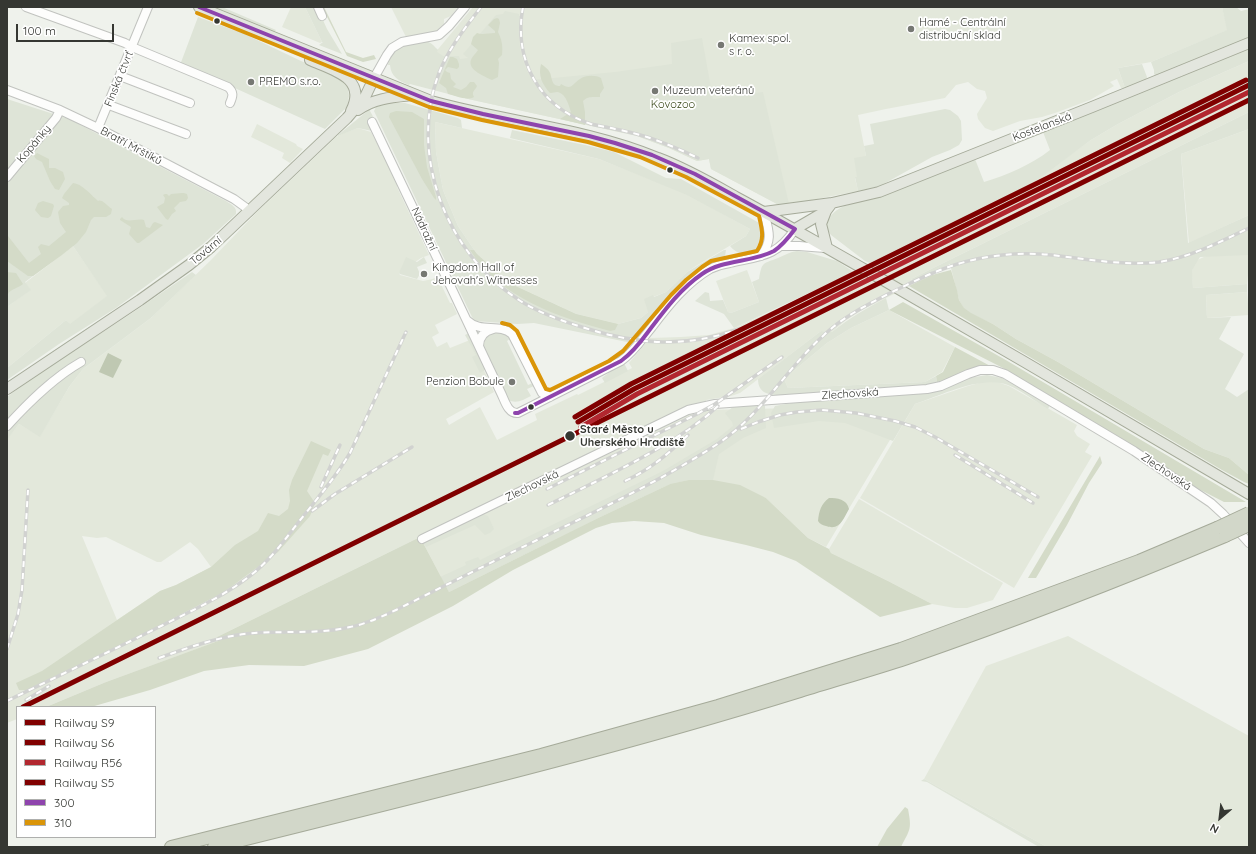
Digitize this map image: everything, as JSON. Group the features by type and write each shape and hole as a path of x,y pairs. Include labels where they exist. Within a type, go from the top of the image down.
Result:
{"highway":[{"path":"214,847 543,765 720,716 912,656 1145,570 1221,532 1249,513"},
{"path":"171,847 541,755 726,703 908,646 1132,563 1221,532 1249,525"}],"main road":[{"path":"199,7 431,101 580,134 641,151 692,172 949,317 1249,494"},
{"path":"274,38 293,52 342,73 349,79 353,86 355,98 347,118"},
{"name":"Kostelanská","path":"795,229 829,207 879,192 1249,43"},
{"name":"Tovární","path":"7,389 140,300 189,265 211,247 347,118 365,97 374,78"},
{"path":"347,118 360,108 384,98 414,95"},
{"path":"795,229 799,216 809,207"},
{"name":"Kostelanská","path":"764,212 809,207 829,207"},
{"path":"827,248 821,224 829,207"}],"street":[{"path":"26,7 125,43 228,87 232,90 233,94 230,104"},
{"name":"Finská čtvrť","path":"98,128 148,7"},
{"path":"318,7 322,16"},
{"path":"374,78 386,55 392,48 402,42 439,35 445,31 465,7"},
{"path":"120,76 190,103"},
{"name":"Bratří Mrštíků","path":"7,90 60,110 98,128 234,199 249,212"},
{"path":"108,105 186,134"},
{"name":"Kopánky","path":"7,177 56,118 60,110"},
{"name":"Nádražní","path":"372,122 509,410 515,413 518,413 546,395 612,366 627,356 675,300 690,284 705,272 722,264 761,256 772,252 782,246 795,229"},
{"path":"761,256 768,246 770,237 764,212"},
{"name":"Nádražní","path":"782,246 827,248"},
{"path":"467,321 477,327 506,330 512,334 546,395"},
{"path":"478,346 484,333 494,328"},
{"path":"7,426 53,381 68,369 81,362"},
{"name":"Zlechovská","path":"422,539 688,410 721,403 928,389 941,386 980,370 993,370 1006,374 1134,451 1211,503 1249,543"}],"shaded area":[{"path":"291,7 305,7 322,42 320,43 282,27"},
{"path":"322,7 324,7 346,52 363,58 374,55 376,59 363,62 347,56"},
{"path":"391,7 458,7 451,16 444,19 444,24 436,33 406,37"},
{"path":"473,7 1222,7 1228,30 1151,62 1118,68 1125,88 1121,88 1117,79 1110,82 1114,86 1090,100 1055,113 1020,121 993,131 985,128 978,119 977,114 987,98 985,91 977,89 968,82 956,85 945,98 858,115 866,156 857,177 855,178 858,191 786,205 777,204 711,169 709,159 697,161 669,148 637,136 468,99 410,83"},
{"path":"497,18 499,19 500,23 498,32 502,43 502,55 498,59 498,77 492,80 478,73 472,67 471,60 478,50 471,44 473,37 477,33 495,33 495,31 488,25"},
{"path":"450,57 457,59 459,64 457,69 448,67 445,70 450,73 451,79 456,84 453,87 461,90 470,82 474,82 477,86 473,92 474,97 465,98 448,94 446,88 439,83"},
{"path":"1249,61 1249,112 911,279 916,283 864,309 845,321 832,332 821,331 740,393 706,400 709,410 875,406 912,403 826,547 808,538 766,498 670,484 449,592 420,537 217,637 219,641 106,682 48,706 16,706 16,719 7,723 7,439 19,424 40,436 69,387 83,369 151,318 210,261 256,213 336,137 358,128 371,132 398,184 397,187 429,255 421,258 399,273 400,275 423,281 433,279 437,276 457,314 435,325 439,333 432,337 437,347 447,342 450,348 470,340 494,392 446,419 449,425 480,407 497,440 537,420 535,414 577,394 578,395 632,368 629,363 650,338 709,335 734,328 794,301 876,260 880,262 1015,194 1091,140 1179,92","holes":["82,536 97,538 106,537 157,562 161,562 190,542 198,549 211,567 176,585 160,591 117,620"]},
{"path":"541,64 549,71 553,83 557,86 560,86 561,84 570,87 577,81 588,76 596,76 601,78 604,88 600,94 600,97 588,98 583,101 585,125 560,119 571,112 567,100 560,93 550,93 541,80"},
{"path":"396,111 412,112 424,119 424,145 427,167 436,200 422,179 389,117 390,113"},
{"path":"435,122 599,159 687,194 750,229 746,236 687,272 666,292 653,297 648,312 641,318 618,324 576,314 509,283 477,254 458,226 443,190 436,152"},
{"path":"257,124 303,149 290,163 282,158 284,153 251,137"},
{"path":"1249,129 1249,215 1189,243 1181,154"},
{"path":"37,153 49,159 49,168 55,168 63,172 65,179 59,190 55,189 50,181 42,162 34,156"},
{"path":"73,183 82,187 98,201 102,201 112,209 111,214 106,217 94,217 91,220 86,232 77,243 33,276 28,276 7,261 7,237 8,236 29,263 41,254 38,247 41,244 49,246 66,232 60,223 58,212 63,206 69,205 69,203 62,198"},
{"path":"167,194 169,196 171,194 187,194 188,198 186,201 180,202 174,208 176,211 168,220 166,219 157,207 164,203 165,198 163,195"},
{"path":"43,201 53,204 54,206 51,216 48,218 41,217 35,210 38,203"},
{"path":"122,217 126,220 144,220 146,227 150,228 155,222 163,225 137,243 129,234 131,227 120,220"},
{"path":"73,246 108,296 70,325 66,320 7,368 7,307 30,290 25,283"},
{"path":"1249,246 1247,284 1193,288 1191,263 1221,249"},
{"path":"470,250 474,250 509,283 576,314 618,324 615,330 610,331 570,319 532,303 497,281 482,267"},
{"path":"747,270 759,302 731,313 728,312 716,281"},
{"path":"951,270 959,300 964,308 1204,449 1229,458 1249,475 1249,484 1222,470 909,286 932,275"},
{"path":"7,272 16,273 23,284 9,292 7,301"},
{"path":"1247,292 1249,315 1207,318 1206,295"},
{"path":"903,302 1004,359 1246,502 1224,502 1185,482 1144,452 1003,368 889,310"},
{"path":"889,310 955,347 942,372 925,382 788,388 784,379 827,343 851,328"},
{"path":"955,347 994,368 937,382 936,376 943,372"},
{"path":"108,353 122,360 113,378 99,372"},
{"path":"983,382 997,382 1009,386 1077,425 1074,431 1077,436 1090,444 1085,452 1092,456 1014,588 860,498 915,404"},
{"path":"311,441 331,450 328,456 323,454 307,491 315,503 310,516 278,552 224,592 91,661 30,690 19,690 16,683 42,671 160,591 176,585 211,567 235,545 258,531 268,513 279,516 288,509 290,501 289,490 292,480"},
{"path":"1100,456 1102,463 1089,483 1067,525 1036,578 1028,578"},
{"path":"689,480 713,480 740,485 766,498 808,538 829,549 831,553 932,604 880,617 796,561 773,552 701,535 664,523 634,521 612,523 596,528 513,570 453,606 368,649 304,666 249,665 204,671 150,690 94,706 48,706 106,682 218,641 217,637 420,537 449,592 670,484"},
{"path":"829,498 844,501 849,509 843,520 835,527 820,524 818,521 821,508"},
{"path":"859,499 1003,583 993,600 967,608 955,608 932,604 831,553 829,549"},
{"path":"1068,636 1249,736 1249,847 1047,847 924,779 986,666"},
{"path":"905,807 908,809 910,826 901,847 877,847 887,829"}],"green space":[{"path":"215,7 222,7 276,30 273,33"},
{"path":"305,7 317,7 327,29 342,54 319,45 323,42"},
{"path":"1222,7 1236,7 1241,11 1249,9 1249,40 1156,76 1154,74 1151,62 1227,30"},
{"name":"Kovozoo","path":"505,11 519,14 520,16 520,50 525,66 533,80 615,72 672,64 671,43 702,38 713,99 763,92 789,204 777,204 711,169 709,159 697,161 669,148 637,136 409,85 396,78 392,73 390,65 388,65 391,55 406,45 422,42 431,43 438,50 437,52 443,56 459,56 460,59 468,58 463,54 496,15 503,14"},
{"path":"198,17 236,30 301,61 337,76 348,87 349,96 347,107 325,129 215,79 180,65"},
{"path":"1249,47 1249,61 1179,92 1118,124 1091,140 1044,175 1015,194 880,262 876,260 870,263 865,261 831,235 828,230 827,225 830,216 838,209 856,202 879,197 975,159 984,182 1010,173 1027,165 1050,150 1043,132"},
{"path":"1142,64 1147,77 1146,80 1125,88 1118,68"},
{"path":"7,99 69,119 226,201 234,206 236,214 203,244 116,308 59,344 7,380 7,368 66,320 70,324 107,296 73,246 25,282 31,290 7,307"},
{"path":"392,102 405,103 461,120 462,128 435,122 436,152 443,190 458,226 477,254 509,283 576,314 618,324 641,318 648,312 644,299 666,292 687,272 726,250 725,256 632,343 534,323 517,324 475,321 374,111 376,107"},
{"path":"371,108 370,111 375,120 372,131 358,128 338,136 338,135"},
{"path":"945,109 950,110 958,116 961,121 962,140 959,145 932,157 880,186 858,191 855,177 857,177 854,158 866,156 864,146 874,144 870,124"},
{"path":"1249,112 1249,129 1181,155 1188,243 1249,215 1249,255 1200,257 1192,270 1193,288 1247,284 1247,292 1206,295 1207,318 1231,317 1219,339 1244,354 1225,389 1237,397 1249,389 1249,475 1229,458 1204,449 993,324 971,314 964,309 959,300 950,264 917,283 911,279"},
{"path":"512,130 614,152 666,178 681,179 761,224 765,235 767,235 764,246 756,254 746,255 737,252 730,246 746,236 750,229 687,195 599,159 510,138"},
{"path":"797,251 807,252 837,261 854,272 734,328 724,314 695,301 705,292 709,293 710,301 723,300 728,312 731,313 759,302 752,282 759,279 762,266"},
{"path":"406,257 417,262 424,257 427,263 417,267 420,274 417,279 399,273"},
{"path":"192,272 196,275 151,318 83,369 69,387 40,437 19,424 7,440 7,397 28,381"},
{"path":"886,298 889,310 851,328 827,343 784,379 788,388 925,382 936,376 937,382 924,386 787,395 768,394 761,389 758,379 821,331 832,332 845,322"},
{"path":"494,332 503,332 511,338 507,341 528,385 533,383 534,386 527,389 531,396 523,400 517,402 508,400 484,353 482,341 487,335"},
{"path":"469,333 486,367 485,370 480,373 472,357 476,355 465,335"},
{"path":"624,363 628,371 605,383 602,378"},
{"path":"987,375 1002,378 1050,405 1048,409 1013,387 986,382 949,391 915,404 893,441 845,423 819,421 774,428 771,413 775,406 808,400 947,387 969,378"},
{"path":"765,406 766,428 743,438 719,454 713,480 689,480 670,484 449,592 440,577 466,565 465,562 478,557 480,560 663,471 717,439 733,426 732,422 725,413 733,407"},
{"path":"482,514 488,516 494,529 490,533 485,535 475,525 426,547 422,541"},
{"path":"924,779 1047,847 1039,847 927,782 921,781"}],"railway":[{"path":"481,7 452,47 439,73 431,104 428,136 431,168 440,200 453,229 471,256 493,280 527,305 559,319 605,334 643,341 681,342 719,335 739,329"},
{"path":"523,7 521,27 522,45 526,63 534,79 544,93 557,106 573,116 591,124 647,137 698,158"},
{"path":"159,658 222,638 244,634 324,631 356,626 368,622 396,610 608,505 683,465 719,443 735,431 762,405 810,348 840,322 894,291 947,267 991,256 1022,254 1052,255 1119,263 1159,262 1194,253 1249,228"},
{"path":"7,701 206,603 240,583 259,568 280,546 329,484 350,453 406,332"},
{"path":"547,489 715,404 782,357"},
{"path":"548,505 618,471 645,456 697,424 718,406"},
{"path":"741,429 780,415 822,410 856,413 895,421 915,427 935,437 1038,497"},
{"path":"625,481 659,461 688,435"},
{"path":"321,487 340,445"},
{"path":"312,511 335,494 412,447"},
{"path":"955,455 1033,503"},
{"path":"7,649 18,614 22,590 28,490"},
{"path":"26,700 49,686"}],"rail line":[{"name":"S5","path":"575,417 631,384 1246,80"},
{"name":"S6","path":"578,422 634,389 1249,85"},
{"name":"R56","path":"581,427 637,394 1249,92"},
{"name":"S9","path":"25,706 1249,100"}],"transit line":[{"name":"300","path":"199,7 431,101 483,114 589,136 652,155 695,174 795,229"},
{"name":"310","path":"197,13 429,107 482,120 588,142 640,157 686,177 759,216 762,238 760,247 757,251 711,261 702,267 671,295 623,351 609,361 550,390 546,389 517,331 510,325 502,323"},
{"name":"300","path":"515,413 518,413 621,361 636,348 660,316 694,280 710,269 728,263 756,258 774,251 783,244 795,229"}],"place":[{"name":"Hamé - Centrální distribuční sklad","path":"911,29"},
{"name":"Kamex spol. s r. o.","path":"721,45"},
{"name":"PREMO s.r.o.","path":"251,82"},
{"name":"Muzeum veteránů","path":"655,91"},
{"name":"Kingdom Hall of Jehovah's Witnesses","path":"424,274"},
{"name":"Penzion Bobule","path":"512,382"},
{"name":"Staré Město u Uherského Hradiště","path":"570,436"}]}
